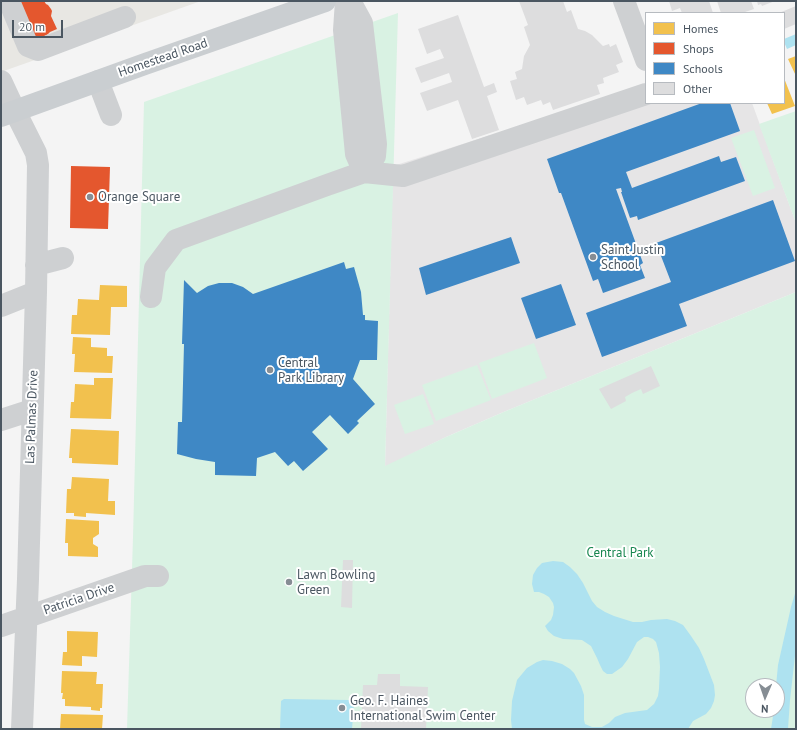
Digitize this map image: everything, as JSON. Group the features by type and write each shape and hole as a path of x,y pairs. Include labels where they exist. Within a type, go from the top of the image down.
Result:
{"main road":[{"name":"Homestead Road","path":"8,114 325,1"}],"street":[{"path":"9,1 28,46 38,50 125,17"},
{"path":"346,1 344,30 356,154 364,172"},
{"path":"350,1 362,23 376,144 375,156 364,172"},
{"path":"624,1 645,57"},
{"name":"Las Palmas Drive","path":"1,81 8,114 36,153 38,165 36,292 22,729"},
{"path":"98,81 111,115"},
{"path":"151,297 155,268 176,240 364,172 403,176 645,94"},
{"path":"36,265 63,258"},
{"path":"1,306 36,292"},
{"path":"1,420 32,410"},
{"name":"Patricia Drive","path":"1,626 145,576 158,576"}],"shaded area":[{"path":"1,1 201,1 1,72"},
{"name":"Saint Justin School","path":"645,86 645,104 752,104 796,223 796,292 506,411 446,437 385,467 393,166"}],"green space":[{"name":"Central Park","path":"398,13 385,466 506,411 796,292 796,729 127,729 144,102"},
{"path":"796,111 796,223 759,124"},
{"path":"754,130 775,188 753,196 731,138"},
{"path":"534,343 547,378 492,399 479,363"},
{"path":"477,365 491,400 436,421 422,385"},
{"path":"423,394 434,424 405,434 394,405"}],"water":[{"path":"796,34 796,45 787,49 785,39"},
{"path":"553,561 563,562 570,567 583,583 592,601 597,607 605,612 633,622 667,619 683,625 699,648 714,685 714,701 706,714 693,721 688,729 512,729 512,701 517,680 527,668 543,660 562,664 574,673 584,695 585,724 592,727 602,727 615,717 625,713 647,710 654,704 658,696 660,667 659,653 656,642 653,639 644,637 637,642 622,667 612,674 607,674 603,671 591,646 582,640 563,639 554,636 548,631 545,626 551,620 553,615 553,603 549,597 544,594 534,592 532,584 533,575 537,568 542,563"},
{"path":"796,590 796,647 788,729 771,729 773,718 785,718 785,678 777,678 778,665"},
{"path":"284,699 349,700 354,704 352,729 280,729 281,701"}],"building: Homes":[{"path":"796,56 796,76 788,59"},
{"path":"785,81 795,106 772,114 767,104 785,104"},
{"path":"100,285 127,286 127,307 111,307 110,335 71,334 72,315 77,315 78,299 99,300"},
{"path":"73,337 91,338 91,347 107,348 107,356 113,356 112,373 74,372 75,354 72,354"},
{"path":"94,378 113,378 111,419 70,418 71,402 74,402 75,384 94,385"},
{"path":"71,429 119,431 118,465 72,463 72,458 69,458"},
{"path":"72,477 109,479 108,501 115,501 115,515 86,513 86,517 74,516 74,513 66,513 67,489 71,489"},
{"path":"66,519 99,521 99,534 93,538 93,544 98,547 98,557 68,556 68,543 65,543"},
{"path":"67,631 98,632 97,657 82,656 82,666 62,665 63,652 67,652"},
{"path":"62,671 97,672 96,684 103,684 102,708 100,708 100,711 91,710 91,707 65,706 65,699 62,699 63,693 61,693"},
{"path":"61,714 103,715 102,729 60,729"}],"building: Shops":[{"path":"14,1 44,1 52,11 51,16 57,29 41,38 38,37 30,41"},
{"name":"Orange Square","path":"71,166 110,167 108,229 70,228"}],"building: Schools":[{"path":"699,104 730,104 740,131 626,172 632,188 719,156 721,162 736,157 745,181 638,220 637,216 630,218 621,188 616,189 643,263 640,265 645,278 603,293 598,279 593,281 547,159"},
{"path":"773,200 795,261 679,304 687,326 602,357 586,313 671,282 656,243"},
{"path":"511,237 520,263 426,295 419,268"},
{"name":"Central Park Library","path":"344,262 346,269 354,267 361,292 363,315 365,315 365,320 378,321 377,360 360,360 353,379 375,404 357,421 359,423 348,434 330,415 312,432 328,449 303,471 294,461 288,466 275,452 257,458 256,476 215,475 215,462 177,454 178,422 182,422 184,280 197,293 208,286 219,283 232,283 243,287 253,294"},
{"path":"561,284 576,325 536,339 521,298"}],"building: Other":[{"path":"519,1 563,1 567,12 571,10 578,29 592,35 603,46 609,44 610,47 616,44 623,62 616,65 619,72 603,78 604,83 597,85 600,94 553,110 550,102 543,105 541,100 527,105 524,97 516,100 510,81 517,79 515,72 522,69 524,56 530,45 524,27 528,25"},
{"path":"669,1 709,1 713,12 682,12 680,8 672,11"},
{"path":"717,1 751,1 754,9 745,12 721,12"},
{"path":"757,1 775,1 762,6 761,4 758,5"},
{"path":"796,6 796,24 785,29 785,12 781,12"},
{"path":"458,15 484,87 494,83 497,92 487,96 499,130 472,139 458,100 427,111 420,93 452,82 449,73 421,83 415,68 444,58 440,49 427,54 418,29"},
{"path":"651,366 660,386 643,394 641,389 632,393 625,397 626,401 611,409 599,389"},
{"path":"343,560 353,560 352,608 341,607"},
{"path":"378,674 400,674 400,686 428,687 426,729 361,729 363,685 377,685"}],"place":[{"name":"Orange Square","path":"90,197"},
{"name":"Saint Justin School","path":"593,257"},
{"name":"Central Park Library","path":"270,370"},
{"name":"Lawn Bowling Green","path":"289,582"},
{"name":"Geo. F. Haines International Swim Center","path":"342,708"}]}
